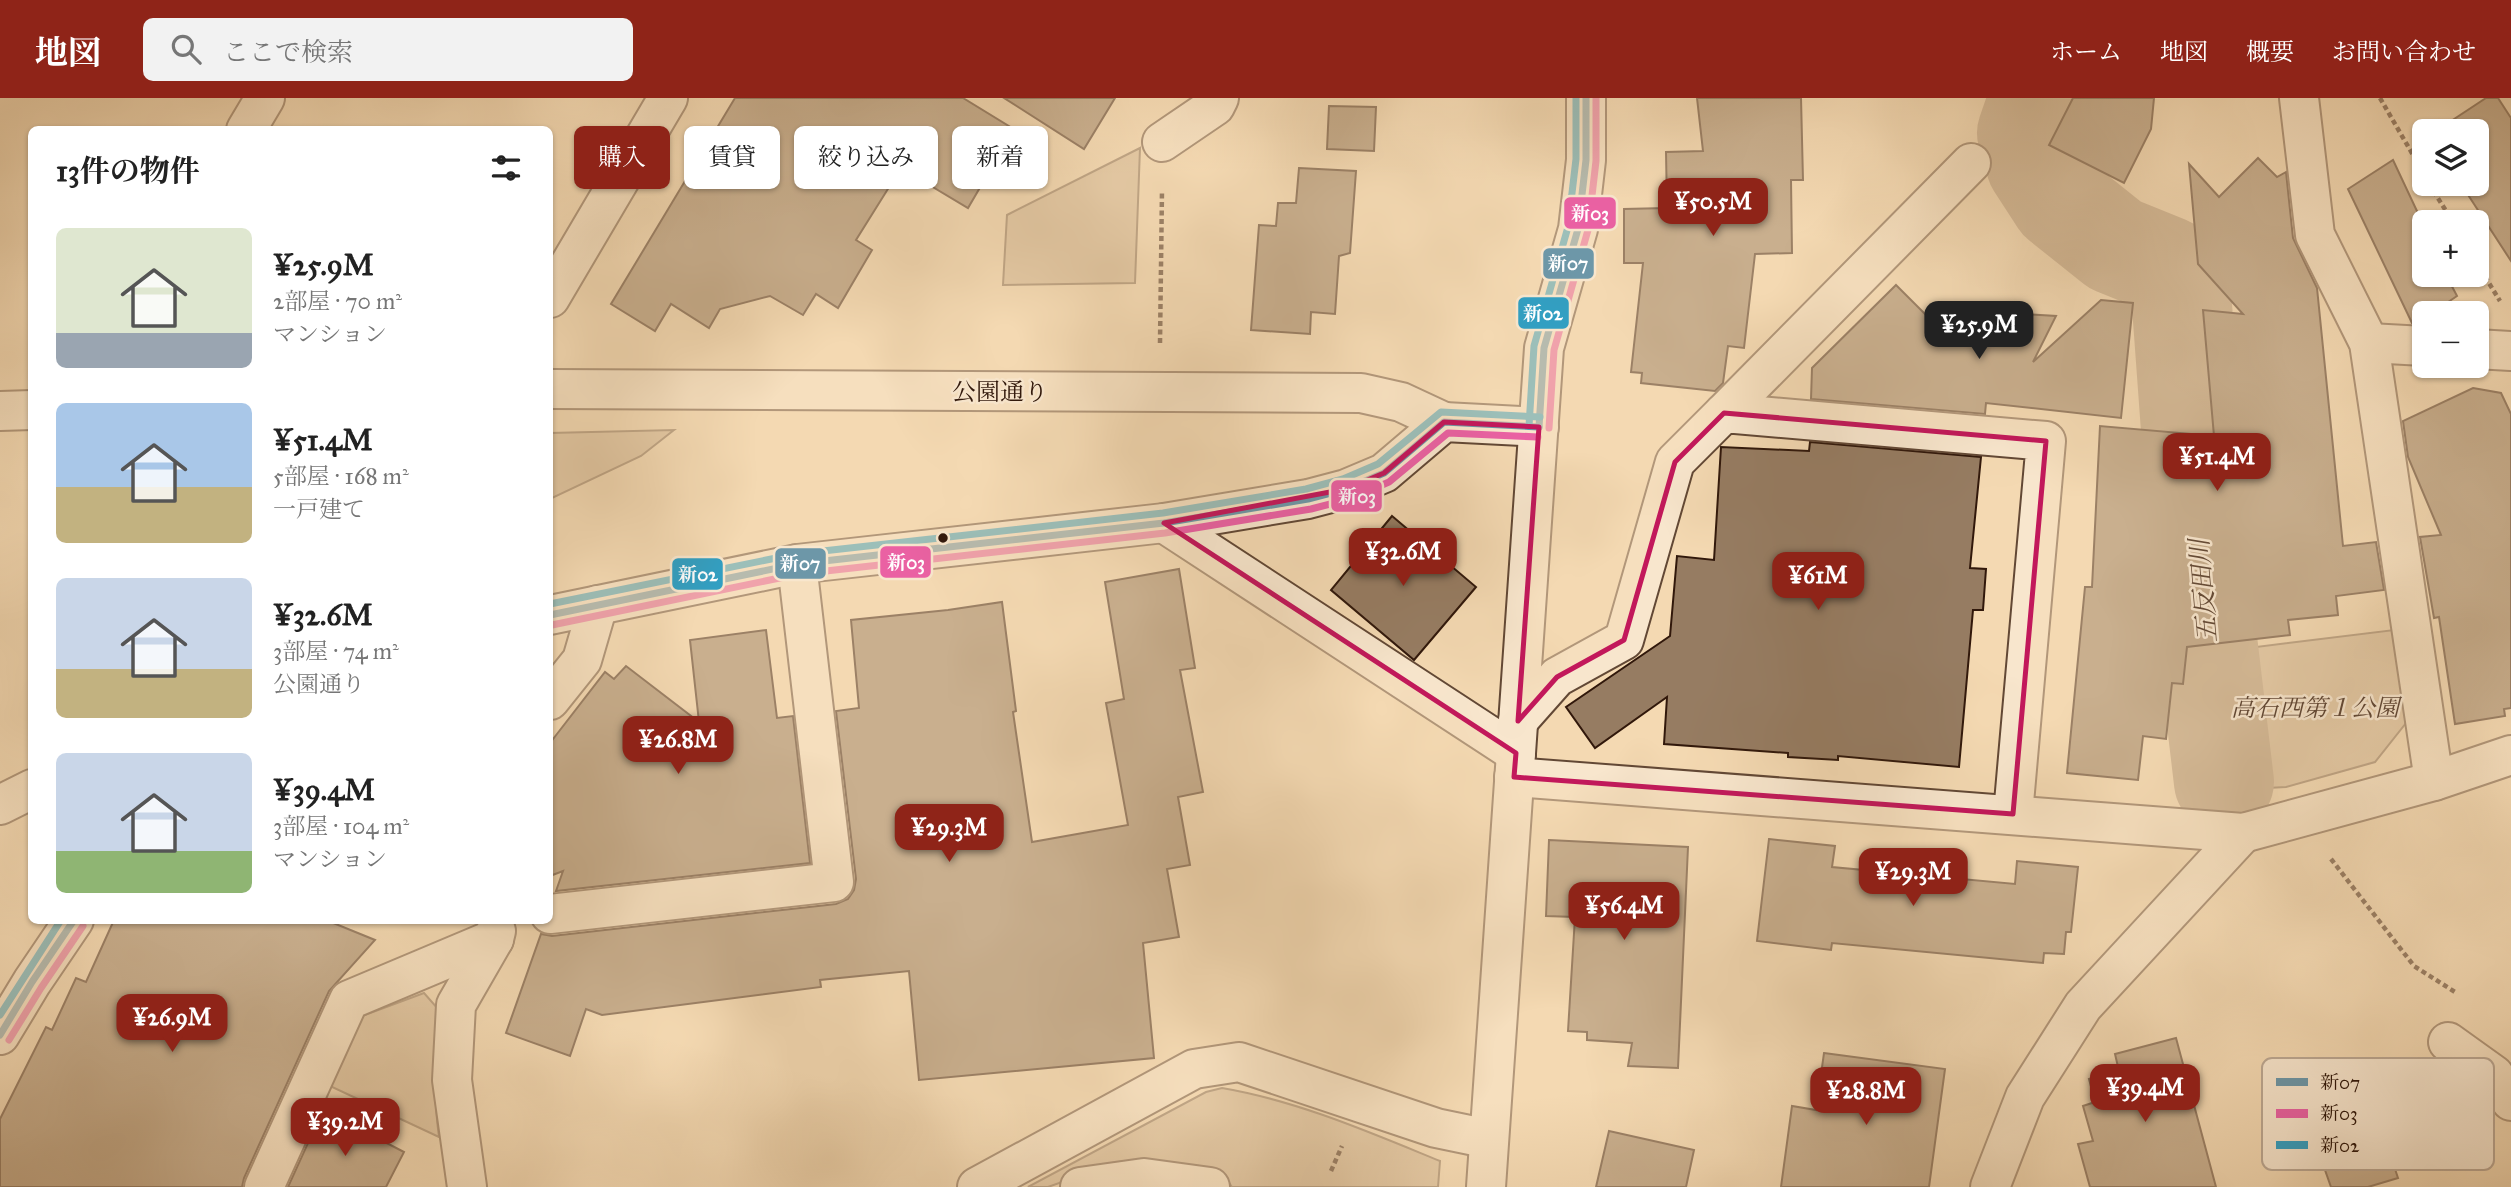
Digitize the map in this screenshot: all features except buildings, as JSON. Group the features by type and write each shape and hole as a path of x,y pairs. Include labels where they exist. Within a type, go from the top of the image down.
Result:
{"street":[{"path":"248,126 265,98"},
{"path":"553,293 668,98"},
{"path":"1162,142 1215,106 1219,98"},
{"path":"1486,1187 1544,348 1578,229 1586,160 1586,98"},
{"path":"2298,98 2315,235 2369,343 2434,780"},
{"path":"1516,751 1557,677 1623,640 1675,462 1971,163"},
{"path":"2369,343 2412,345"},
{"path":"2489,350 2511,351"},
{"name":"公園通り","path":"553,389 1362,393 1401,402 1444,422"},
{"path":"0,411 28,410"},
{"path":"1724,413 2046,441 2013,814"},
{"path":"553,614 797,564 1164,523 1308,499 1346,489 1384,473 1444,422 1539,427"},
{"path":"1164,523 1516,751 2013,814 2243,833 2434,780 2511,755"},
{"path":"553,914 834,882 797,564"},
{"path":"553,696 582,660 598,605"},
{"path":"0,805 28,791"},
{"path":"1990,1187 2025,1097 2083,1006 2243,833"},
{"path":"0,1035 71,924"},
{"path":"264,1187 349,1000 496,930"},
{"path":"467,1187 452,1080 456,1004 496,930"},
{"path":"2448,1042 2470,1058"},
{"path":"977,1187 1194,1069 1239,1062 1436,1128 1489,1139"},
{"path":"2494,1075 2511,1101"},
{"path":"1080,1187 1144,1178 1210,1187"}],"path":[{"path":"2380,98 2412,153"},
{"path":"1159,393 1162,142"},
{"path":"2489,283 2504,308"},
{"path":"2358,896 2414,966 2458,995"}],"highlighted area":[{"path":"1724,413 2046,441 2013,814 1514,777 1516,753 1164,523 1346,489 1384,473 1444,422 1539,427 1518,721 1557,677 1624,640 1675,462"}],"green space":[{"path":"1140,148 1135,283 1003,285 1007,215"},
{"path":"674,430 641,456 553,498 553,433"},
{"name":"高石西第１公園","path":"2394,630 2406,723 2375,762 2286,787 2248,789 2232,650"},
{"path":"424,993 439,1010 435,1073 439,1137 330,1086 362,1016"},
{"path":"1222,1088 1306,1109 1440,1161 1438,1187 1232,1187 1225,1177 1076,1177 1048,1187 1028,1187 1206,1092"}],"waterway":[{"name":"五反田川","path":"2039,98 2027,133 2036,164 2060,201 2115,245 2167,266 2181,292 2205,622 2224,782"}],"transit line":[{"name":"新02","path":"1529,426 1534,346 1568,227 1576,159 1576,98"},
{"name":"新07","path":"1539,427 1544,348 1578,229 1586,160 1586,98"},
{"name":"新03","path":"1549,428 1554,350 1588,230 1596,161 1596,98"},
{"name":"新02","path":"553,603 796,554 1163,513 1306,489 1343,479 1378,464 1441,412 1540,417"},
{"name":"新07","path":"553,614 797,564 1164,523 1308,499 1346,489 1384,473 1444,422 1539,427"},
{"name":"新03","path":"553,625 799,574 1165,533 1311,509 1350,499 1389,482 1448,433 1538,437"},
{"name":"新02","path":"0,1015 58,924"},
{"name":"新07","path":"0,1035 71,924"},
{"name":"新03","path":"9,1040 83,926"}]}
